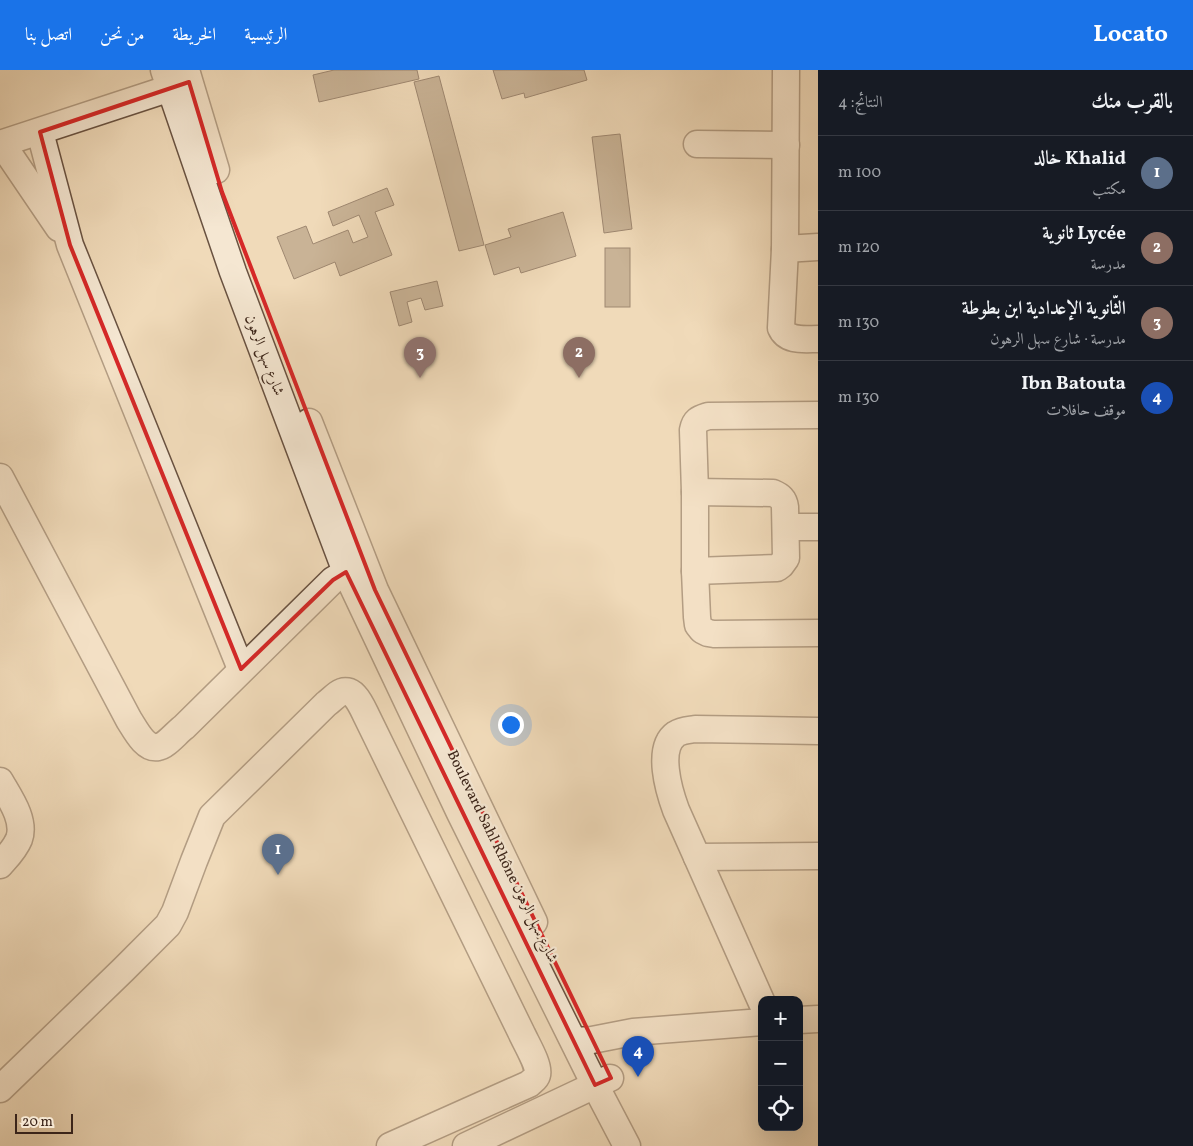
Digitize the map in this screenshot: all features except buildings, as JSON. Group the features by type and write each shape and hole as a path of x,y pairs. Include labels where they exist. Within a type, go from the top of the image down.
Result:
{"street":[{"path":"786,70 785,249 781,328 789,337 796,339 818,339"},
{"path":"70,245 1,144 40,132 177,78"},
{"name":"شارع سهل الرهون","path":"177,78 278,340 377,636"},
{"path":"40,132 70,245 241,670"},
{"path":"697,144 786,145"},
{"path":"785,249 818,247"},
{"path":"818,415 716,415 698,420 694,424 693,430 695,571 698,625 708,633 818,633"},
{"path":"0,477 129,720 144,742 152,747 158,747 166,743 333,580 355,567"},
{"path":"695,492 773,493 778,495 784,502 786,527 786,558 776,568 695,571"},
{"path":"786,527 818,527"},
{"name":"Boulevard Sahl Rhône شارع سهل الرهون","path":"355,567 375,590 498,869"},
{"name":"Boulevard Sahl Rhône شارع سهل الرهون","path":"377,636 410,708 498,869 603,1081 627,1146"},
{"path":"0,1089 168,925 175,912 212,816 339,693 348,691 357,698 372,726 535,1063 538,1073 537,1077 529,1084 390,1146"},
{"path":"759,996 676,810 670,793 666,770 666,748 669,740 682,730 818,730"},
{"path":"0,781 18,816 20,829 19,839 0,864"},
{"path":"697,857 818,856"},
{"path":"451,891 498,869"},
{"path":"803,1020 818,1019"},
{"path":"583,1041 633,1032 758,1022"},
{"path":"467,1146 502,1138 603,1081"},
{"name":"Boulevard Sahl Rhône شارع سهل الرهون","path":"603,1081 646,1146"}],"highlighted area":[{"path":"189,82 222,192 375,590 611,1078 595,1085 346,572 333,580 241,669 70,245 40,132"}],"place":[{"name":"الثّانوية الإعدادية ابن بطوطة","path":"420,378"},
{"name":"Lycée ثانوية","path":"579,378"},
{"name":"Khalid خالد","path":"278,875"},
{"name":"Ibn Batouta","path":"638,1077"}]}
